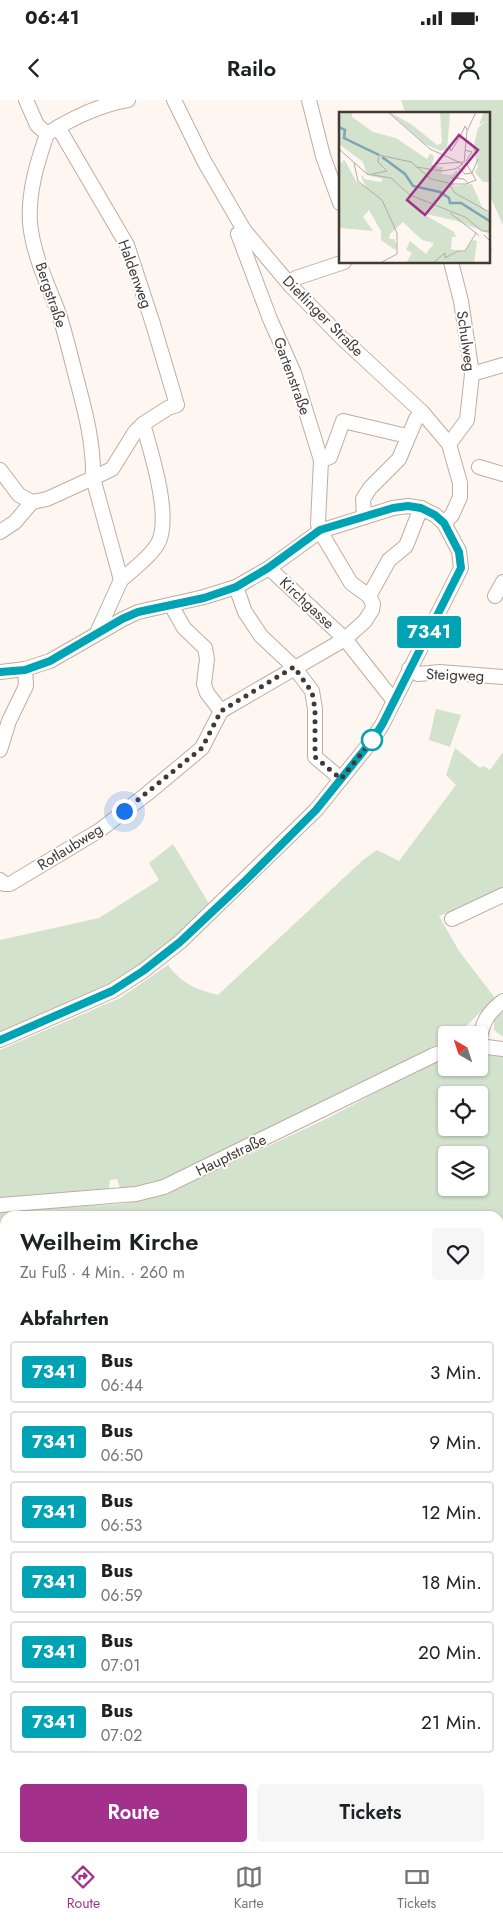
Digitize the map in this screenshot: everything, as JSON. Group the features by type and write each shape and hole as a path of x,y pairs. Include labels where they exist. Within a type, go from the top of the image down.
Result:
{"street":[{"name":"Haldenweg","path":"26,100 37,125 53,130 127,246 177,405 168,408 143,424"},
{"path":"53,130 74,118 114,102 128,100"},
{"name":"Dietlinger Straße","path":"174,100 204,161 244,230 290,285 342,338 422,412 449,444 460,484 460,496 452,515 444,523"},
{"path":"309,100 323,156 339,200"},
{"name":"Bergstraße","path":"53,130 36,169 30,205 30,224 34,247 62,324 83,402 94,456 93,478 121,580"},
{"name":"Gartenstraße","path":"244,230 238,234 270,319 294,373 321,460 318,524 320,530"},
{"path":"290,285 296,278 339,264"},
{"name":"Schulweg","path":"449,444 466,420 472,374 460,300 451,264"},
{"path":"472,374 503,365"},
{"path":"364,516 363,499 370,488 399,459 407,436 422,412"},
{"path":"321,460 330,457 343,421 407,436"},
{"path":"0,532 15,522 32,502 47,499 112,470 135,432 143,424 159,480 161,536 156,546 121,580 98,633"},
{"path":"479,466 503,474"},
{"path":"0,470 19,495 32,502"},
{"path":"0,672 25,670 50,661 122,619 138,612 204,598 236,587 268,568 320,530 364,516 408,506 421,508 435,515 444,523 459,552 461,568 382,725 370,743 316,810 244,882 180,942 143,971 112,991 0,1040"},
{"path":"369,596 389,560 406,546 421,508"},
{"path":"171,605 184,628 205,648 207,658 204,684 207,693 221,711 345,638 365,621 372,610 369,596 347,578 320,530"},
{"name":"Kirchgasse","path":"268,568 345,638 394,701"},
{"path":"495,596 503,582"},
{"path":"236,587 245,612 261,636 294,667 312,692 315,709 315,757 341,779"},
{"name":"Steigweg","path":"409,669 418,674 440,672 503,677"},
{"path":"0,750 9,721 26,686 25,670"},
{"name":"Rotlaubweg","path":"0,880 4,884 10,884 100,830 202,748 221,711"},
{"path":"452,919 503,895"},
{"path":"481,1026 493,1008 503,1001"},
{"path":"488,1046 503,1049"},
{"name":"Hauptstraße","path":"0,1205 136,1194 164,1187 438,1053"}],"green space":[{"path":"401,100 503,100 503,225 490,198 490,112 405,112"},
{"path":"436,709 461,715 450,747 429,740"},
{"path":"455,748 480,768 483,766 490,770 503,752 503,888 492,895 439,916 459,951 495,998 466,1026 438,1026 438,1045 158,1184 121,1191 117,1179 110,1180 108,1193 0,1199 0,1050 120,998 168,965 190,985 218,995 363,860 377,850 399,861 456,785 446,775"},
{"path":"173,844 211,907 159,952 111,986 81,1001 0,1035 0,940 99,918 159,880 149,863"},
{"path":"503,1007 503,1037 494,1030 494,1017"},
{"path":"488,1053 503,1054 503,1211 0,1211 123,1204 166,1194 328,1118 437,1060 438,1076 488,1076"}],"bus line":[{"name":"7341","path":"0,672 25,670 50,661 122,619 138,612 204,598 236,587 268,568 320,530 393,508 408,506 421,508 435,515 444,523 459,552 461,568 409,669 389,713 370,743 316,810 244,882 180,942 143,971 112,991 0,1040"}],"route":[{"path":"124,811 202,748 221,711 294,667 312,692 315,709 315,757 341,779 372,740"}]}
